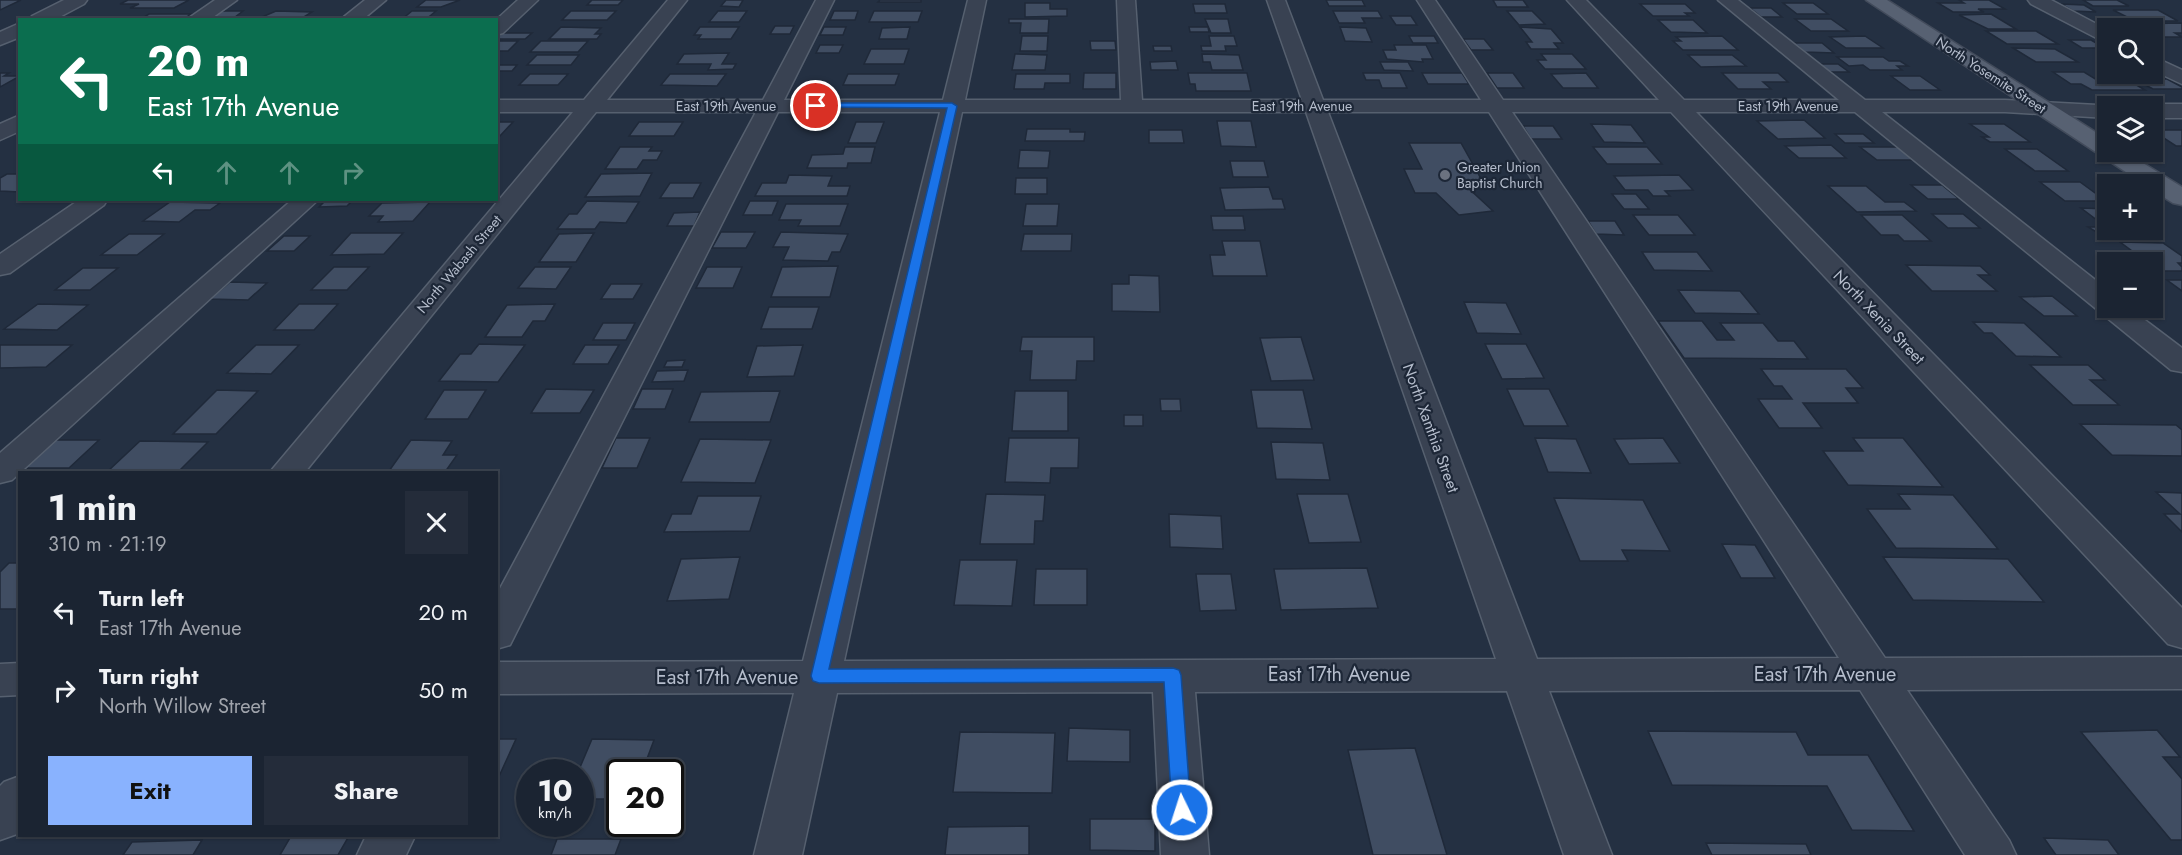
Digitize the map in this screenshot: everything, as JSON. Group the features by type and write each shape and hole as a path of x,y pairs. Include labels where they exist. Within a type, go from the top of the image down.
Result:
{"main road":[{"name":"North Yosemite Street","path":"1875,0 2097,143"},
{"name":"North Yosemite Street","path":"2126,162 2182,198"}],"street":[{"path":"43,18 78,0"},
{"path":"198,18 228,0"},
{"path":"352,18 377,0"},
{"path":"498,27 529,0"},
{"name":"North Wabash Street","path":"288,471 678,0"},
{"path":"498,630 825,0"},
{"path":"778,855 977,0"},
{"path":"1126,0 1132,106"},
{"name":"North Xanthia Street","path":"1276,0 1588,855"},
{"path":"1426,0 1992,855"},
{"name":"North Xenia Street","path":"1576,0 2182,633"},
{"path":"1727,0 2097,295"},
{"path":"2037,0 2097,32"},
{"path":"0,39 18,30"},
{"path":"2163,68 2182,78"},
{"name":"East 19th Avenue","path":"498,106 2005,106 2097,111"},
{"path":"2163,111 2182,111"},
{"path":"0,133 16,112"},
{"path":"0,267 94,201"},
{"path":"0,472 305,201"},
{"path":"2125,318 2182,363"},
{"name":"East 17th Avenue","path":"498,678 2182,673"},
{"path":"1173,675 1185,855"},
{"path":"0,680 18,680"},
{"path":"0,820 18,798"},
{"path":"381,855 390,837"}],"building":[{"path":"0,0 21,0 0,10"},
{"path":"128,0 189,0 174,8 130,8 139,4 120,4"},
{"path":"426,0 460,0 441,7 417,7"},
{"path":"592,0 623,0 618,5 587,5"},
{"path":"726,0 743,0 739,7 721,6"},
{"path":"880,0 921,0 921,2 878,2"},
{"path":"1326,0 1362,0 1365,6 1329,6"},
{"path":"1493,0 1523,0 1528,7 1497,7"},
{"path":"1959,0 1989,0 2005,9 1953,12 1938,3 1964,3"},
{"path":"2083,0 2117,0 2129,6 2093,6"},
{"path":"1025,3 1050,3 1050,9 1067,9 1067,16 1025,17"},
{"path":"1783,3 1813,3 1828,14 1797,14"},
{"path":"1193,4 1225,4 1227,13 1195,13"},
{"path":"1640,4 1685,4 1695,13 1685,13 1689,16 1653,16"},
{"path":"2061,4 2084,5 2096,12 2073,11"},
{"path":"1750,8 1771,8 1782,17 1761,17"},
{"path":"2113,10 2158,10 2178,21 2163,21 2163,18 2129,18"},
{"path":"222,11 243,11 234,18 212,18"},
{"path":"276,11 312,12 302,18 260,18"},
{"path":"412,11 436,11 427,18 403,18"},
{"path":"571,11 616,11 607,20 562,20"},
{"path":"718,11 747,11 739,22 709,22"},
{"path":"834,11 858,11 855,20 830,20"},
{"path":"874,11 922,11 918,22 869,22"},
{"path":"1333,11 1378,11 1382,18 1362,18 1365,23 1339,23"},
{"path":"1507,11 1532,11 1545,24 1519,25"},
{"path":"149,14 191,14 185,18 142,18"},
{"path":"1991,14 2016,29 1988,29 1959,15"},
{"path":"1390,16 1411,16 1417,25 1396,25"},
{"path":"1009,19 1049,19 1048,33 1020,33 1021,23 1009,23"},
{"path":"1205,19 1228,19 1231,33 1211,33"},
{"path":"1795,19 1831,19 1848,31 1811,31"},
{"path":"1658,20 1693,20 1707,33 1671,32"},
{"path":"2163,23 2182,23 2182,33 2175,33 2182,37 2163,37"},
{"path":"775,26 794,26 790,34 770,34"},
{"path":"561,27 601,28 595,34 601,34 597,39 549,39"},
{"path":"700,27 739,27 731,39 698,39 701,35 694,35"},
{"path":"824,27 846,27 843,35 820,35"},
{"path":"910,27 907,39 879,39 882,28"},
{"path":"1189,27 1208,27 1209,32 1190,32"},
{"path":"1340,27 1366,28 1372,42 1345,41"},
{"path":"1520,27 1551,29 1563,43 1554,43 1559,49 1531,49 1526,42 1532,42"},
{"path":"1986,31 2036,31 2058,44 2007,44"},
{"path":"501,33 532,33 525,39 498,39"},
{"path":"1022,36 1048,36 1047,51 1020,51"},
{"path":"1209,36 1234,36 1237,46 1225,46 1226,51 1202,51 1201,46 1211,46"},
{"path":"1409,36 1434,36 1438,43 1413,43"},
{"path":"1722,36 1738,50 1683,50 1673,41 1681,41 1676,37"},
{"path":"1865,36 1883,48 1846,48 1830,37"},
{"path":"1463,39 1484,39 1493,50 1471,50"},
{"path":"2069,40 2091,40 2097,43 2097,48 2082,48"},
{"path":"498,41 518,41 508,51 498,51"},
{"path":"541,41 588,41 578,52 530,52"},
{"path":"1090,41 1115,41 1116,50 1091,50"},
{"path":"1794,43 1822,43 1834,53 1805,52"},
{"path":"820,45 843,45 839,53 816,53"},
{"path":"1394,45 1426,45 1433,59 1422,59 1423,62 1387,59 1383,50 1396,50"},
{"path":"1153,46 1171,46 1172,51 1154,51"},
{"path":"2013,48 2055,49 2078,62 2036,62"},
{"path":"871,49 909,49 904,64 864,64"},
{"path":"729,53 722,64 736,64 733,69 708,70 711,64 677,64 684,54"},
{"path":"1015,54 1047,55 1045,70 1012,70"},
{"path":"1202,54 1239,55 1243,70 1212,70 1210,62 1203,62"},
{"path":"1541,54 1572,54 1586,69 1545,69 1537,60 1546,60"},
{"path":"537,55 579,55 571,65 527,65"},
{"path":"1688,55 1732,55 1746,66 1701,67"},
{"path":"1837,57 1883,57 1889,61 1900,61 1908,66 1897,66 1902,70 1870,70 1863,65 1849,66"},
{"path":"1176,61 1178,70 1151,70 1150,62"},
{"path":"1380,62 1408,62 1413,71 1384,70"},
{"path":"1818,64 1838,64 1849,72 1828,72"},
{"path":"498,65 517,65 512,71 498,71"},
{"path":"2053,72 2084,72 2097,80 2097,84 2135,84 2145,90 2092,90 2081,84 2071,84"},
{"path":"0,73 9,73 4,76 18,76 18,77 0,87"},
{"path":"1084,73 1116,73 1116,89 1083,89"},
{"path":"1188,73 1247,73 1251,91 1196,91 1195,84 1190,84"},
{"path":"1363,73 1400,73 1407,88 1382,88 1379,80 1366,80"},
{"path":"1422,73 1462,73 1469,84 1428,84"},
{"path":"1487,73 1513,73 1524,88 1497,88"},
{"path":"1586,73 1598,88 1563,88 1551,74"},
{"path":"1722,73 1778,73 1788,82 1763,82 1771,89 1738,89"},
{"path":"530,74 568,74 558,85 519,85"},
{"path":"670,74 726,74 717,86 661,85"},
{"path":"848,74 899,74 895,85 843,85"},
{"path":"1016,74 1070,74 1070,83 1045,83 1044,89 1014,89"},
{"path":"1891,76 1920,76 1940,90 1910,90"},
{"path":"2163,79 2167,79 2182,87 2182,89 2153,89 2144,84 2163,84"},
{"path":"1804,120 1825,138 1778,139 1757,121"},
{"path":"1217,121 1251,121 1256,147 1221,146"},
{"path":"498,122 513,122 499,137"},
{"path":"639,122 683,122 674,136 629,136"},
{"path":"856,122 884,122 876,143 848,143"},
{"path":"1591,124 1631,125 1645,143 1604,142"},
{"path":"1970,124 2004,124 2030,142 1990,142 1982,137 1989,137"},
{"path":"1523,126 1553,126 1562,139 1531,139"},
{"path":"1027,129 1070,129 1070,132 1085,132 1084,141 1025,141"},
{"path":"1149,130 1182,130 1184,143 1149,143"},
{"path":"2163,130 2182,130 2182,146 2176,146 2163,138"},
{"path":"1835,134 1863,134 1874,143 1845,143"},
{"path":"1409,143 1461,143 1485,186 1466,186 1493,211 1459,215 1436,193 1415,193 1404,169 1422,169"},
{"path":"1831,145 1846,158 1799,158 1785,146"},
{"path":"620,147 652,147 649,151 662,151 657,160 643,160 637,169 605,169"},
{"path":"845,147 875,147 871,163 848,163 847,168 807,168 812,155 843,154"},
{"path":"1593,147 1647,147 1662,164 1607,164"},
{"path":"1860,147 1900,147 1917,160 1877,160"},
{"path":"2005,149 2037,149 2068,171 2035,171"},
{"path":"1020,150 1050,151 1048,168 1018,168"},
{"path":"1230,161 1264,161 1268,177 1233,177"},
{"path":"652,173 640,196 585,197 601,174"},
{"path":"7,174 18,174 18,192 0,191 0,178"},
{"path":"789,175 832,176 828,186 850,186 847,196 755,196 762,183 786,183"},
{"path":"1679,175 1693,190 1665,191 1670,196 1653,196 1648,190 1625,190 1614,176"},
{"path":"1016,178 1047,178 1047,194 1015,194"},
{"path":"2040,182 2080,182 2097,194 2097,201 2065,201"},
{"path":"670,183 701,183 693,198 660,198"},
{"path":"1911,185 1942,185 1959,199 1928,199"},
{"path":"1828,186 1866,186 1885,202 1904,202 1916,211 1857,212"},
{"path":"1269,187 1273,199 1282,199 1285,209 1225,210 1220,188"},
{"path":"1612,194 1636,194 1649,209 1624,209"},
{"path":"325,201 352,201 347,206 319,207"},
{"path":"587,201 639,202 626,223 600,222 595,229 557,229 569,214 577,214"},
{"path":"750,201 778,201 772,215 743,215"},
{"path":"170,202 220,203 210,210 195,210 179,222 143,221"},
{"path":"430,202 413,221 378,222 383,216 369,216 382,203"},
{"path":"786,204 848,204 840,226 798,226 801,220 779,220"},
{"path":"1026,204 1059,204 1057,226 1023,226"},
{"path":"2081,208 2097,209 2097,220"},
{"path":"700,212 694,226 667,226 674,213"},
{"path":"1932,214 1963,214 1980,228 1948,228"},
{"path":"1633,215 1678,215 1695,235 1649,235"},
{"path":"1861,215 1902,215 1931,241 1904,241 1898,235 1881,235"},
{"path":"1211,216 1243,216 1245,230 1213,230"},
{"path":"1588,221 1615,221 1624,235 1596,234"},
{"path":"2088,227 2097,227 2097,232"},
{"path":"721,232 755,232 746,248 712,248"},
{"path":"781,232 848,234 840,252 832,252 828,261 783,260 789,247 773,247"},
{"path":"351,233 403,233 384,254 331,255"},
{"path":"594,233 576,262 539,262 559,234"},
{"path":"129,234 164,234 137,255 101,255"},
{"path":"1024,234 1072,234 1071,251 1021,251"},
{"path":"284,236 310,236 294,251 267,251"},
{"path":"1222,241 1260,241 1267,276 1213,276 1210,255 1225,255"},
{"path":"2120,242 2163,243 2182,256 2182,263 2178,263 2182,271 2163,271 2163,252 2134,252"},
{"path":"1642,252 1697,252 1712,271 1654,270"},
{"path":"1906,265 1980,266 1990,275 1978,275 1997,291 1932,291"},
{"path":"838,266 830,297 771,297 782,267"},
{"path":"334,267 369,267 347,290 311,290"},
{"path":"535,267 571,267 556,289 518,288"},
{"path":"707,267 742,267 733,288 696,288"},
{"path":"83,268 118,268 90,290 55,290"},
{"path":"1129,275 1159,276 1160,312 1112,311 1112,284 1129,284"},
{"path":"2167,280 2182,280 2182,291"},
{"path":"230,282 267,283 248,300 210,299"},
{"path":"611,284 642,284 633,299 601,299"},
{"path":"1678,290 1740,291 1759,314 1695,313"},
{"path":"2052,296 2077,316 2044,316 2020,297"},
{"path":"1464,302 1506,303 1521,334 1477,333"},
{"path":"38,304 88,305 57,330 4,329"},
{"path":"299,304 338,304 314,330 274,330"},
{"path":"555,304 545,321 533,321 522,337 485,337 507,305"},
{"path":"769,307 819,307 812,329 761,329"},
{"path":"1658,321 1702,321 1717,340 1734,340 1720,323 1763,323 1778,341 1794,341 1808,359 1684,358"},
{"path":"1973,322 2024,323 2061,357 2016,356 1992,333 1984,333"},
{"path":"603,323 635,323 626,340 593,340"},
{"path":"1022,337 1094,337 1094,361 1077,361 1076,380 1030,380 1032,351 1020,351"},
{"path":"1301,337 1314,380 1271,381 1260,338"},
{"path":"479,344 525,345 498,382 439,381 460,354 471,354"},
{"path":"1485,344 1526,344 1544,378 1502,379"},
{"path":"0,345 72,345 46,367 0,368"},
{"path":"256,345 299,345 271,374 227,373"},
{"path":"585,345 619,345 608,364 573,364"},
{"path":"803,345 794,376 747,377 757,346"},
{"path":"685,360 682,367 664,367 667,361"},
{"path":"2030,365 2088,365 2105,380 2090,380 2119,405 2073,405"},
{"path":"1761,369 1846,369 1863,388 1846,388 1858,403 1803,403 1822,428 1779,428 1758,399 1792,399 1782,386 1774,386"},
{"path":"688,370 684,381 652,382 657,371"},
{"path":"546,389 594,390 580,413 531,413"},
{"path":"642,389 673,389 665,409 633,409"},
{"path":"1507,389 1549,389 1568,426 1524,426"},
{"path":"217,390 258,391 216,434 173,434"},
{"path":"444,390 486,390 468,419 425,419"},
{"path":"1251,390 1303,390 1312,429 1257,428"},
{"path":"780,391 770,422 689,422 701,392"},
{"path":"1015,391 1068,391 1068,431 1012,431"},
{"path":"1160,399 1180,399 1181,411 1161,411"},
{"path":"1124,415 1143,415 1143,426 1124,426"},
{"path":"2080,424 2176,425 2182,430 2182,456 2112,455"},
{"path":"616,438 650,438 637,468 602,468"},
{"path":"1009,438 1079,438 1078,468 1051,468 1050,483 1005,482"},
{"path":"1535,438 1576,439 1591,473 1548,472"},
{"path":"1663,438 1680,463 1629,464 1614,439"},
{"path":"1853,438 1903,438 1943,487 1848,485 1823,451 1863,451"},
{"path":"700,439 771,440 755,483 681,482"},
{"path":"53,440 99,440 69,468 22,468"},
{"path":"411,440 452,441 443,455 457,455 446,471 389,471"},
{"path":"140,441 208,442 179,471 108,471"},
{"path":"1271,442 1323,443 1330,480 1276,479"},
{"path":"2156,492 2182,493 2182,532 2164,514 2180,514"},
{"path":"986,494 1045,495 1043,521 1035,521 1034,544 980,544"},
{"path":"1297,494 1348,494 1361,542 1309,543"},
{"path":"1898,494 1953,495 1998,549 1896,548 1867,509 1910,509"},
{"path":"698,496 761,496 750,531 664,532 672,514 691,514"},
{"path":"1554,498 1643,500 1670,551 1622,550 1628,561 1580,561"},
{"path":"1169,514 1221,516 1223,549 1170,547"},
{"path":"1722,544 1755,545 1775,578 1741,578"},
{"path":"740,557 729,599 667,601 681,559"},
{"path":"1883,557 2008,559 2044,602 1913,600"},
{"path":"960,560 1017,560 1012,606 954,605"},
{"path":"9,563 18,563 18,609 0,609 0,572"},
{"path":"1367,568 1378,608 1281,610 1274,569"},
{"path":"1036,569 1087,569 1087,605 1034,605"},
{"path":"1196,574 1231,574 1236,610 1200,611"},
{"path":"1069,728 1130,730 1130,762 1067,761"},
{"path":"2157,730 2180,757 2163,757 2182,779 2182,840 2171,840 2081,732"},
{"path":"1648,731 1796,732 1808,755 1868,755 1914,831 1852,830 1827,786 1672,785"},
{"path":"960,732 1055,733 1052,793 953,792"},
{"path":"498,739 516,739 498,779"},
{"path":"592,739 654,740 647,759 606,759 606,799 594,799 594,759 584,759"},
{"path":"1415,748 1447,855 1373,855 1348,750"},
{"path":"1090,819 1155,819 1155,851 1090,850"},
{"path":"1029,826 1029,855 945,855 948,827"},
{"path":"290,837 348,837 338,855 280,855"},
{"path":"2044,838 2108,840 2119,855 2056,855"},
{"path":"557,839 621,839 615,855 551,855"},
{"path":"202,840 193,855 123,855 132,842"},
{"path":"1706,843 1806,844 1811,855 1712,855"}],"place":[{"name":"Greater Union Baptist Church","path":"1445,175"}],"route":[{"path":"816,106 952,106 819,676 1173,675 1182,810"}]}
